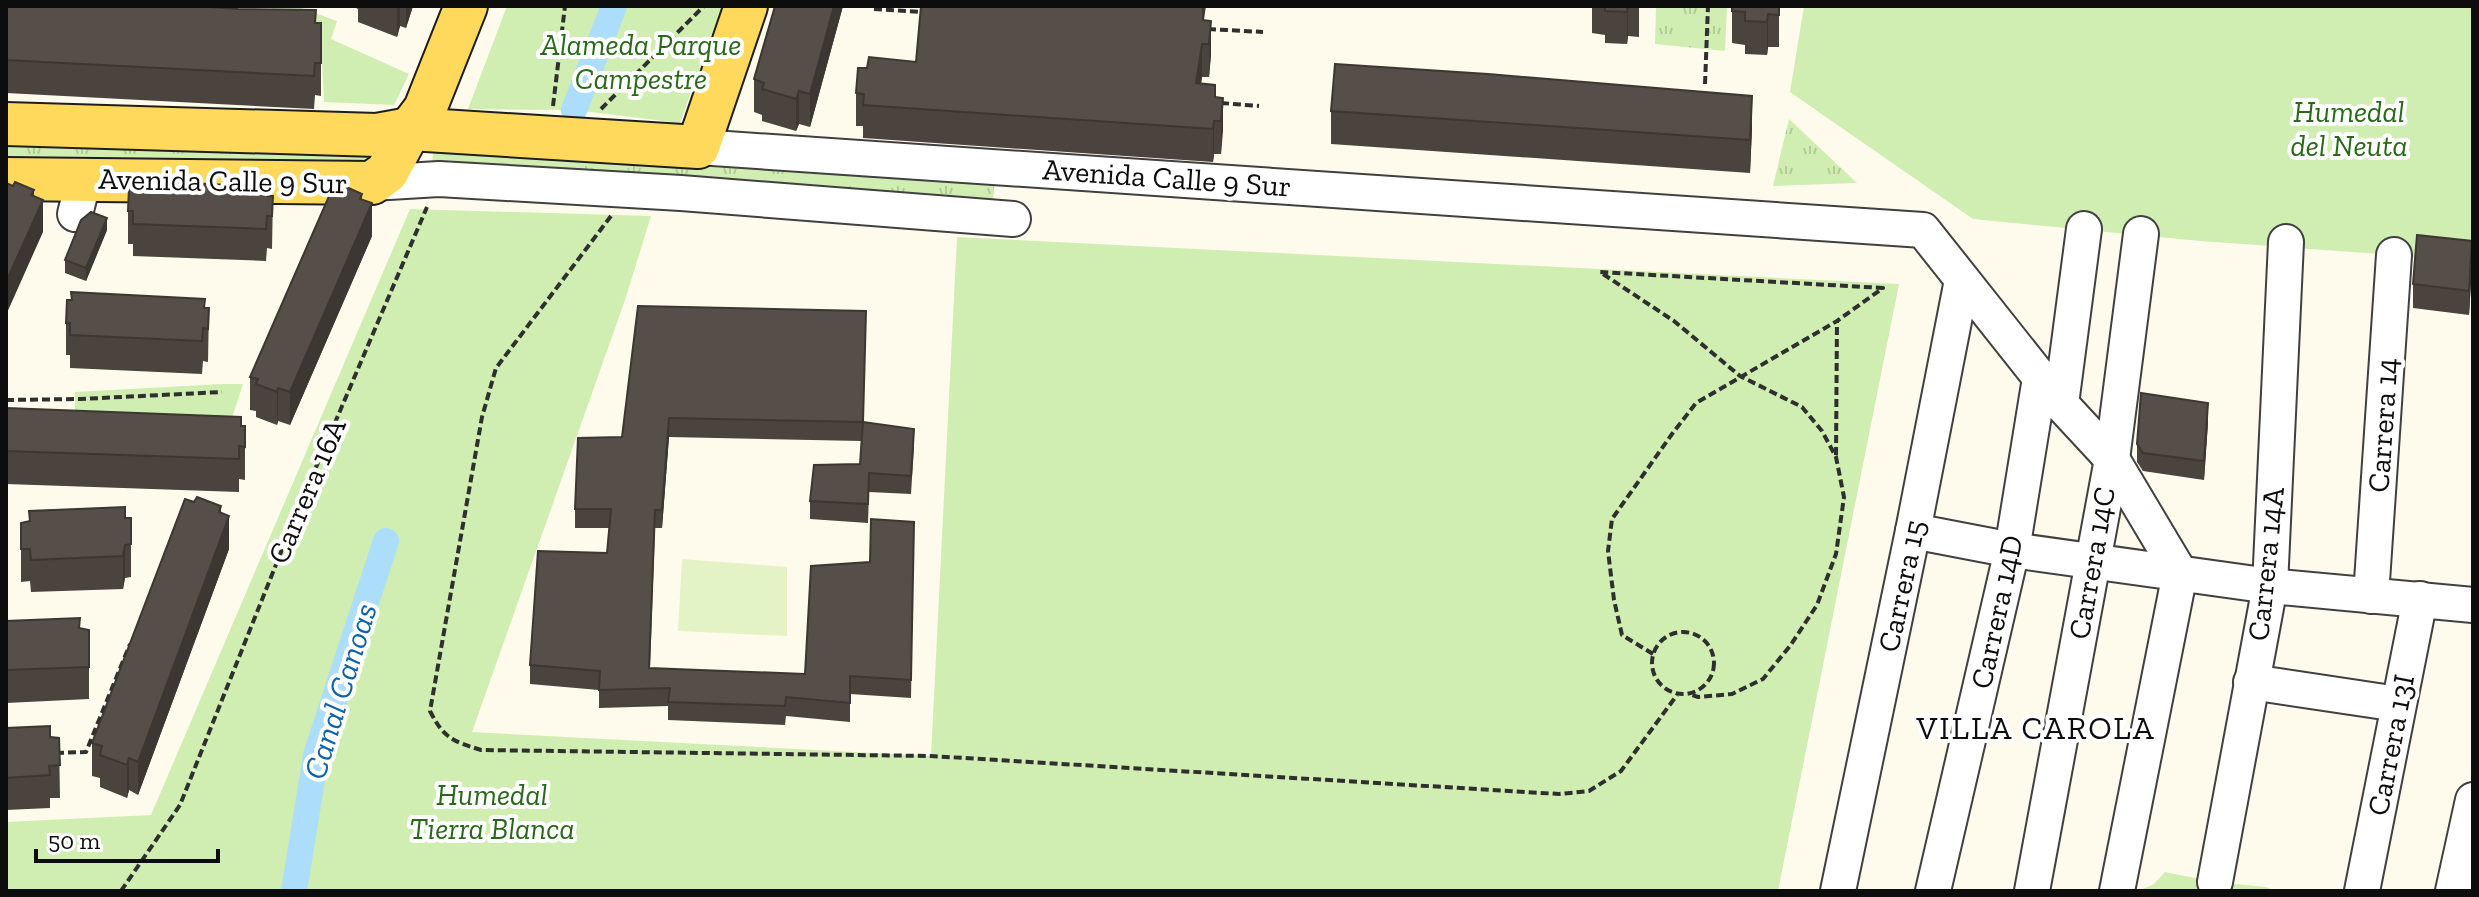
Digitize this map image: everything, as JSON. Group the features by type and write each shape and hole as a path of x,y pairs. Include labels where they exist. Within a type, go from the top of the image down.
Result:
{"main road":[{"path":"410,129 425,109 466,6"},
{"path":"698,147 746,6"},
{"name":"Avenida Calle 9 Sur","path":"6,124 377,135 410,129 698,147"},
{"name":"Avenida Calle 9 Sur","path":"6,179 80,197 372,183 387,172 410,129"}],"street":[{"name":"Avenida Calle 9 Sur","path":"698,147 1923,230 1962,280"},
{"path":"372,183 439,179 681,193 916,223 1013,219"},
{"name":"Carrera 14D","path":"1933,891 2050,391 2084,229"},
{"name":"Carrera 14C","path":"2032,891 2112,459 2141,234"},
{"name":"Carrera 14A","path":"2215,882 2270,586 2286,242"},
{"name":"Carrera 14","path":"2371,596 2394,255"},
{"path":"1962,280 2050,391 2112,459 2180,573 2117,891"},
{"name":"Carrera 15","path":"1838,891 1962,280"},
{"path":"1913,531 2012,550 2270,586 2473,605"},
{"name":"Carrera 13I","path":"2362,891 2420,599"},
{"path":"2251,682 2398,704"},
{"path":"2453,891 2473,800"}],"path":[{"path":"550,136 565,6"},
{"path":"592,139 597,113 704,6"},
{"path":"1705,84 1708,6"},
{"path":"874,9 936,13"},
{"path":"1200,28 1263,32"},
{"path":"1212,103 1259,106"},
{"name":"Carrera 16A","path":"121,891 180,805 299,507 439,179"},
{"path":"631,191 496,368 482,417 430,711 439,729 452,741 481,750 931,756 1559,794 1589,791 1621,771 1677,695"},
{"path":"1653,654 1622,635 1608,551 1612,519 1696,403 1740,376 1837,321 1883,288 1600,272 1674,321 1740,376 1802,407 1822,431 1836,457"},
{"path":"1689,694 1698,697 1732,694 1763,679 1817,605 1836,554 1844,497 1836,457 1837,321"},
{"path":"6,400 222,392"},
{"path":"46,754 86,752 135,631"},
{"path":"1685,631 1704,639 1714,657 1715,667 1705,686 1689,694 1677,695 1659,683 1654,674 1653,654 1665,637 1685,631"}],"green space":[{"path":"104,6 209,6 254,19 276,6 296,6 337,21 331,39 409,74 394,105 324,102 321,38"},
{"name":"Alameda Parque Campestre","path":"507,6 722,6 680,123 574,110 468,109"},
{"path":"1656,6 1727,6 1725,51 1655,44"},
{"name":"Humedal del Neuta","path":"1804,6 2473,6 2473,265 2394,255 2200,241 1973,219 1790,92"},
{"path":"1789,119 1857,183 1773,186"},
{"path":"6,137 381,151 369,167 6,163"},
{"path":"434,141 994,183 993,206 432,165"},
{"name":"Humedal Tierra Blanca","path":"410,209 651,216 625,300 472,732 931,756 957,237 1899,284 1778,891 6,891 6,822 151,815"},
{"path":"243,384 229,427 75,436 75,392"},
{"path":"682,559 787,567 787,636 678,631"},
{"path":"2165,872 2215,882 2266,887 2275,891 2138,891 2154,884"}],"building":[{"path":"6,6 196,6 316,10 315,23 321,23 321,63 315,63 314,76 6,60"},
{"path":"775,6 834,6 810,94 799,91 796,99 762,89 764,83 754,79"},
{"path":"921,6 1203,6 1203,20 1211,21 1209,44 1202,44 1196,83 1215,85 1215,97 1223,98 1221,121 1214,121 1213,129 863,105 864,94 856,93 858,68 867,68 869,57 916,62"},
{"path":"1605,6 1628,6 1627,12 1605,11"},
{"path":"1732,6 1779,6 1779,15 1768,14 1767,22 1745,21 1745,12 1732,11"},
{"path":"1335,64 1752,96 1750,140 1331,111"},
{"path":"133,180 268,187 268,196 273,196 272,216 267,216 266,229 133,224 133,211 128,211 129,188 134,189"},
{"path":"15,182 34,190 31,195 43,200 6,282 6,183 13,186"},
{"path":"344,186 362,194 360,199 372,203 290,392 278,388 277,392 256,384 258,379 250,377 333,187 342,190"},
{"path":"91,212 107,218 86,268 65,260 81,220"},
{"path":"2417,235 2472,241 2469,291 2413,284"},
{"path":"71,292 205,299 204,308 209,308 208,329 203,328 202,341 70,335 70,323 66,323 67,300 72,300"},
{"path":"638,306 866,311 863,422 669,418 662,510 655,510 649,668 805,674 811,566 870,562 871,519 914,522 911,680 850,676 850,703 786,697 785,706 668,702 670,688 599,690 600,671 530,665 538,551 607,553 611,509 575,509 578,438 622,437"},
{"path":"2141,393 2208,403 2204,461 2143,453 2137,444"},
{"path":"6,408 241,417 241,426 245,426 245,447 239,446 239,459 6,451"},
{"path":"863,422 914,429 911,476 869,473 868,504 810,501 814,465 860,464"},
{"path":"197,497 221,506 219,512 229,516 138,762 129,758 127,765 100,755 102,746 92,743 185,499 194,502"},
{"path":"125,507 125,518 131,518 131,544 125,545 123,556 31,560 30,549 21,549 21,523 30,521 29,511"},
{"path":"80,618 79,628 89,630 89,667 6,670 6,621"},
{"path":"50,726 50,737 59,738 60,765 49,766 50,775 6,778 6,728"}],"waterway":[{"name":"Canal Canoas","path":"574,110 614,6"},
{"name":"Canal Canoas","path":"294,891 316,755 386,541"}],"district":[{"name":"VILLA CAROLA","path":"2036,728"}]}
